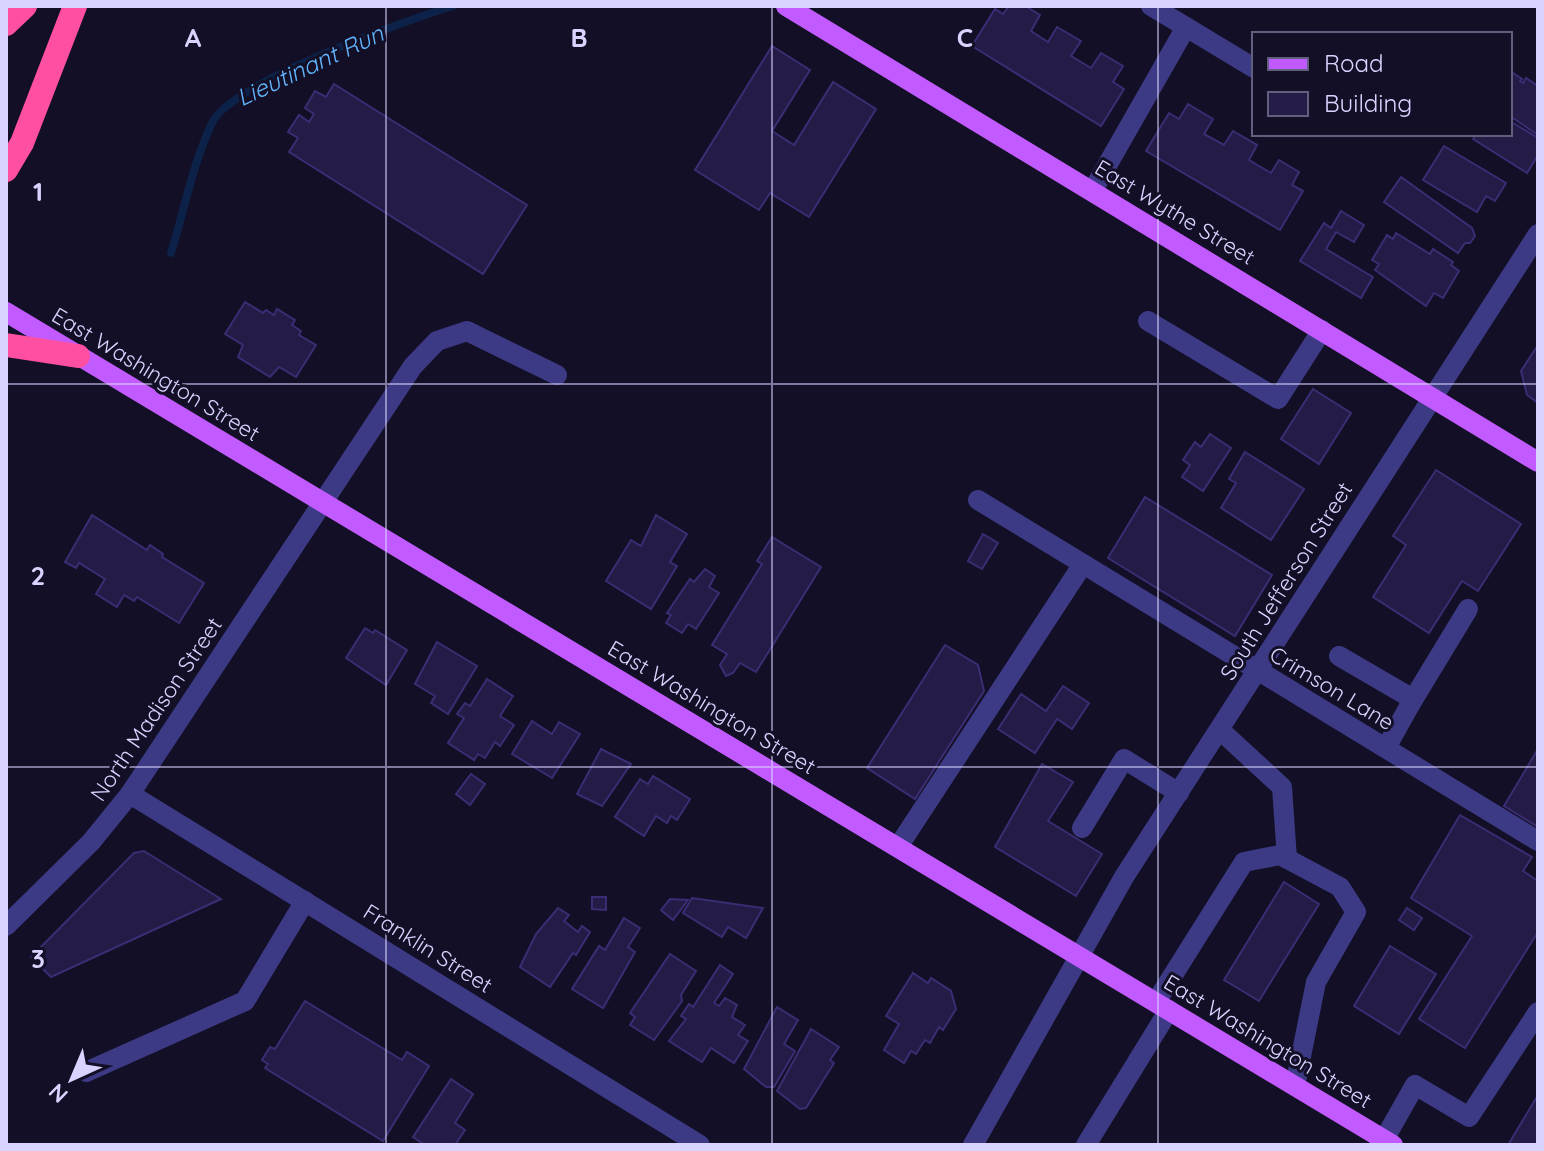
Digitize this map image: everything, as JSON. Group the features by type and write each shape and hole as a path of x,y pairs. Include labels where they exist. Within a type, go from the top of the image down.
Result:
{"highway":[{"path":"6,24 25,6"},
{"path":"6,170 22,143 75,6"},
{"path":"6,345 78,356"}],"main road":[{"name":"East Wythe Street","path":"786,6 1538,462"},
{"name":"East Washington Street","path":"6,312 1386,1143"}],"street":[{"path":"1151,6 1252,67"},
{"path":"1093,190 1186,27"},
{"name":"South Jefferson Street","path":"973,1145 1124,877 1538,234"},
{"path":"1148,321 1278,399 1322,330"},
{"name":"North Madison Street","path":"6,926 91,842 130,794 413,366 437,341 467,331 557,375"},
{"name":"Crimson Lane","path":"978,500 1538,841"},
{"path":"898,847 1083,564"},
{"path":"1386,748 1468,609"},
{"path":"1339,656 1406,695 1411,703"},
{"path":"1220,730 1282,787 1287,859"},
{"path":"1082,828 1124,759 1179,793"},
{"name":"Franklin Street","path":"130,794 700,1145"},
{"path":"1086,1145 1244,862 1280,855 1340,887 1356,912 1316,982 1295,1086"},
{"path":"86,1072 245,1001 305,901"},
{"path":"1386,1143 1415,1085 1469,1117 1538,1012"}],"building":[{"path":"1009,6 1025,6 1040,15 1031,31 1048,42 1057,27 1081,41 1071,56 1091,68 1101,53 1123,66 1113,82 1124,89 1101,126 972,46 995,9 1003,14"},
{"path":"772,46 810,70 772,131 794,145 833,82 876,109 809,217 770,193 759,210 695,170"},
{"path":"1512,72 1523,83 1526,78 1538,86 1538,135 1512,117"},
{"path":"334,84 527,205 483,274 289,152 298,138 288,132 299,115 309,122 314,114 305,108 315,91 326,97"},
{"path":"1188,104 1213,119 1204,134 1224,145 1233,131 1257,145 1249,160 1271,173 1279,160 1299,172 1292,185 1303,191 1280,230 1146,151 1169,113 1179,119"},
{"path":"1512,122 1538,138 1538,155 1527,173 1473,139 1475,136 1512,136"},
{"path":"1444,146 1506,183 1495,201 1486,196 1477,212 1423,180"},
{"path":"1401,177 1472,228 1475,236 1470,243 1465,243 1458,253 1384,202"},
{"path":"1341,211 1364,225 1354,242 1336,232 1326,249 1373,277 1361,298 1300,261 1324,223 1331,228"},
{"path":"1396,233 1430,254 1433,249 1453,262 1451,265 1459,271 1443,298 1434,293 1426,306 1375,270 1379,264 1372,260 1387,235 1393,239"},
{"path":"245,302 263,313 266,310 274,315 277,309 295,320 292,325 301,331 299,335 316,345 296,377 279,367 270,377 238,357 243,345 225,334"},
{"path":"1538,345 1538,403 1527,395 1521,371"},
{"path":"1313,389 1351,413 1319,464 1281,439"},
{"path":"1210,434 1231,448 1203,491 1182,477 1190,465 1183,460 1195,442 1201,447"},
{"path":"1245,452 1304,489 1271,540 1221,508 1236,483 1229,479"},
{"path":"1436,470 1521,524 1478,591 1462,581 1429,633 1373,597 1406,545 1393,536"},
{"path":"1145,497 1272,575 1235,636 1108,558"},
{"path":"92,515 147,550 150,545 163,554 162,557 204,583 179,623 137,597 134,601 124,595 117,607 96,594 105,579 79,563 76,568 65,562"},
{"path":"656,515 687,534 670,562 677,566 651,609 606,581 631,540 641,546"},
{"path":"983,534 998,543 982,569 968,561"},
{"path":"772,537 821,567 756,672 740,663 733,673 726,676 720,665 727,654 712,645 762,564 757,561"},
{"path":"705,569 715,576 709,587 719,593 696,629 688,624 682,633 666,623 671,615 667,613 690,579 694,582"},
{"path":"365,628 373,633 375,630 407,650 386,685 346,658"},
{"path":"437,642 477,666 448,714 431,703 435,696 415,684"},
{"path":"945,645 978,665 984,691 915,799 867,768"},
{"path":"487,679 513,696 500,716 514,725 500,746 495,742 485,758 478,754 474,760 448,743 464,718 457,714 465,703 470,706"},
{"path":"1063,686 1089,703 1072,729 1057,719 1035,753 998,729 1021,694 1046,711"},
{"path":"532,721 552,734 559,722 580,734 552,778 512,754"},
{"path":"601,749 631,764 602,806 577,794"},
{"path":"1538,749 1538,827 1504,806"},
{"path":"1042,764 1073,782 1048,821 1102,854 1076,896 995,847"},
{"path":"471,774 485,784 470,805 456,794"},
{"path":"653,776 690,799 677,820 671,816 667,823 656,816 644,836 615,817 640,779 648,784"},
{"path":"1460,815 1532,857 1523,871 1538,881 1538,932 1465,1048 1419,1019 1472,936 1411,898"},
{"path":"144,851 221,899 51,977 31,957 134,853"},
{"path":"1284,882 1319,904 1259,1001 1224,980"},
{"path":"592,897 606,897 606,910 592,909"},
{"path":"692,898 763,908 746,938 728,927 722,937 683,913"},
{"path":"670,899 688,900 673,920 661,910"},
{"path":"558,908 569,915 564,921 578,932 582,926 590,932 550,987 520,967 536,934"},
{"path":"1407,908 1422,918 1414,930 1399,920"},
{"path":"624,918 640,928 628,947 635,952 603,1008 572,989 599,946 605,950"},
{"path":"1390,946 1436,974 1399,1034 1354,1006"},
{"path":"670,954 696,971 681,995 682,1001 654,1040 630,1025 635,1017 630,1013"},
{"path":"720,965 733,974 714,1003 719,1006 725,998 737,1005 732,1017 745,1025 738,1035 748,1041 734,1063 711,1048 702,1062 669,1041 686,1019 681,1016 689,1004 693,1007"},
{"path":"913,973 928,983 931,978 951,991 956,1009 943,1030 939,1027 930,1043 925,1040 916,1054 911,1051 904,1063 884,1050 899,1024 886,1016"},
{"path":"305,1001 402,1060 407,1052 429,1066 383,1141 265,1068 268,1064 262,1060 270,1047 275,1049"},
{"path":"777,1007 798,1020 784,1044 795,1051 774,1087 766,1087 744,1069"},
{"path":"811,1029 839,1047 830,1060 834,1063 806,1108 800,1109 777,1091"},
{"path":"451,1079 473,1094 455,1123 465,1130 455,1145 425,1145 413,1137"},
{"path":"1538,1095 1538,1145 1508,1145"}],"waterway":[{"name":"Lieutinant Run","path":"171,253 205,138 212,123 226,107 284,72 322,55 453,6"}]}
